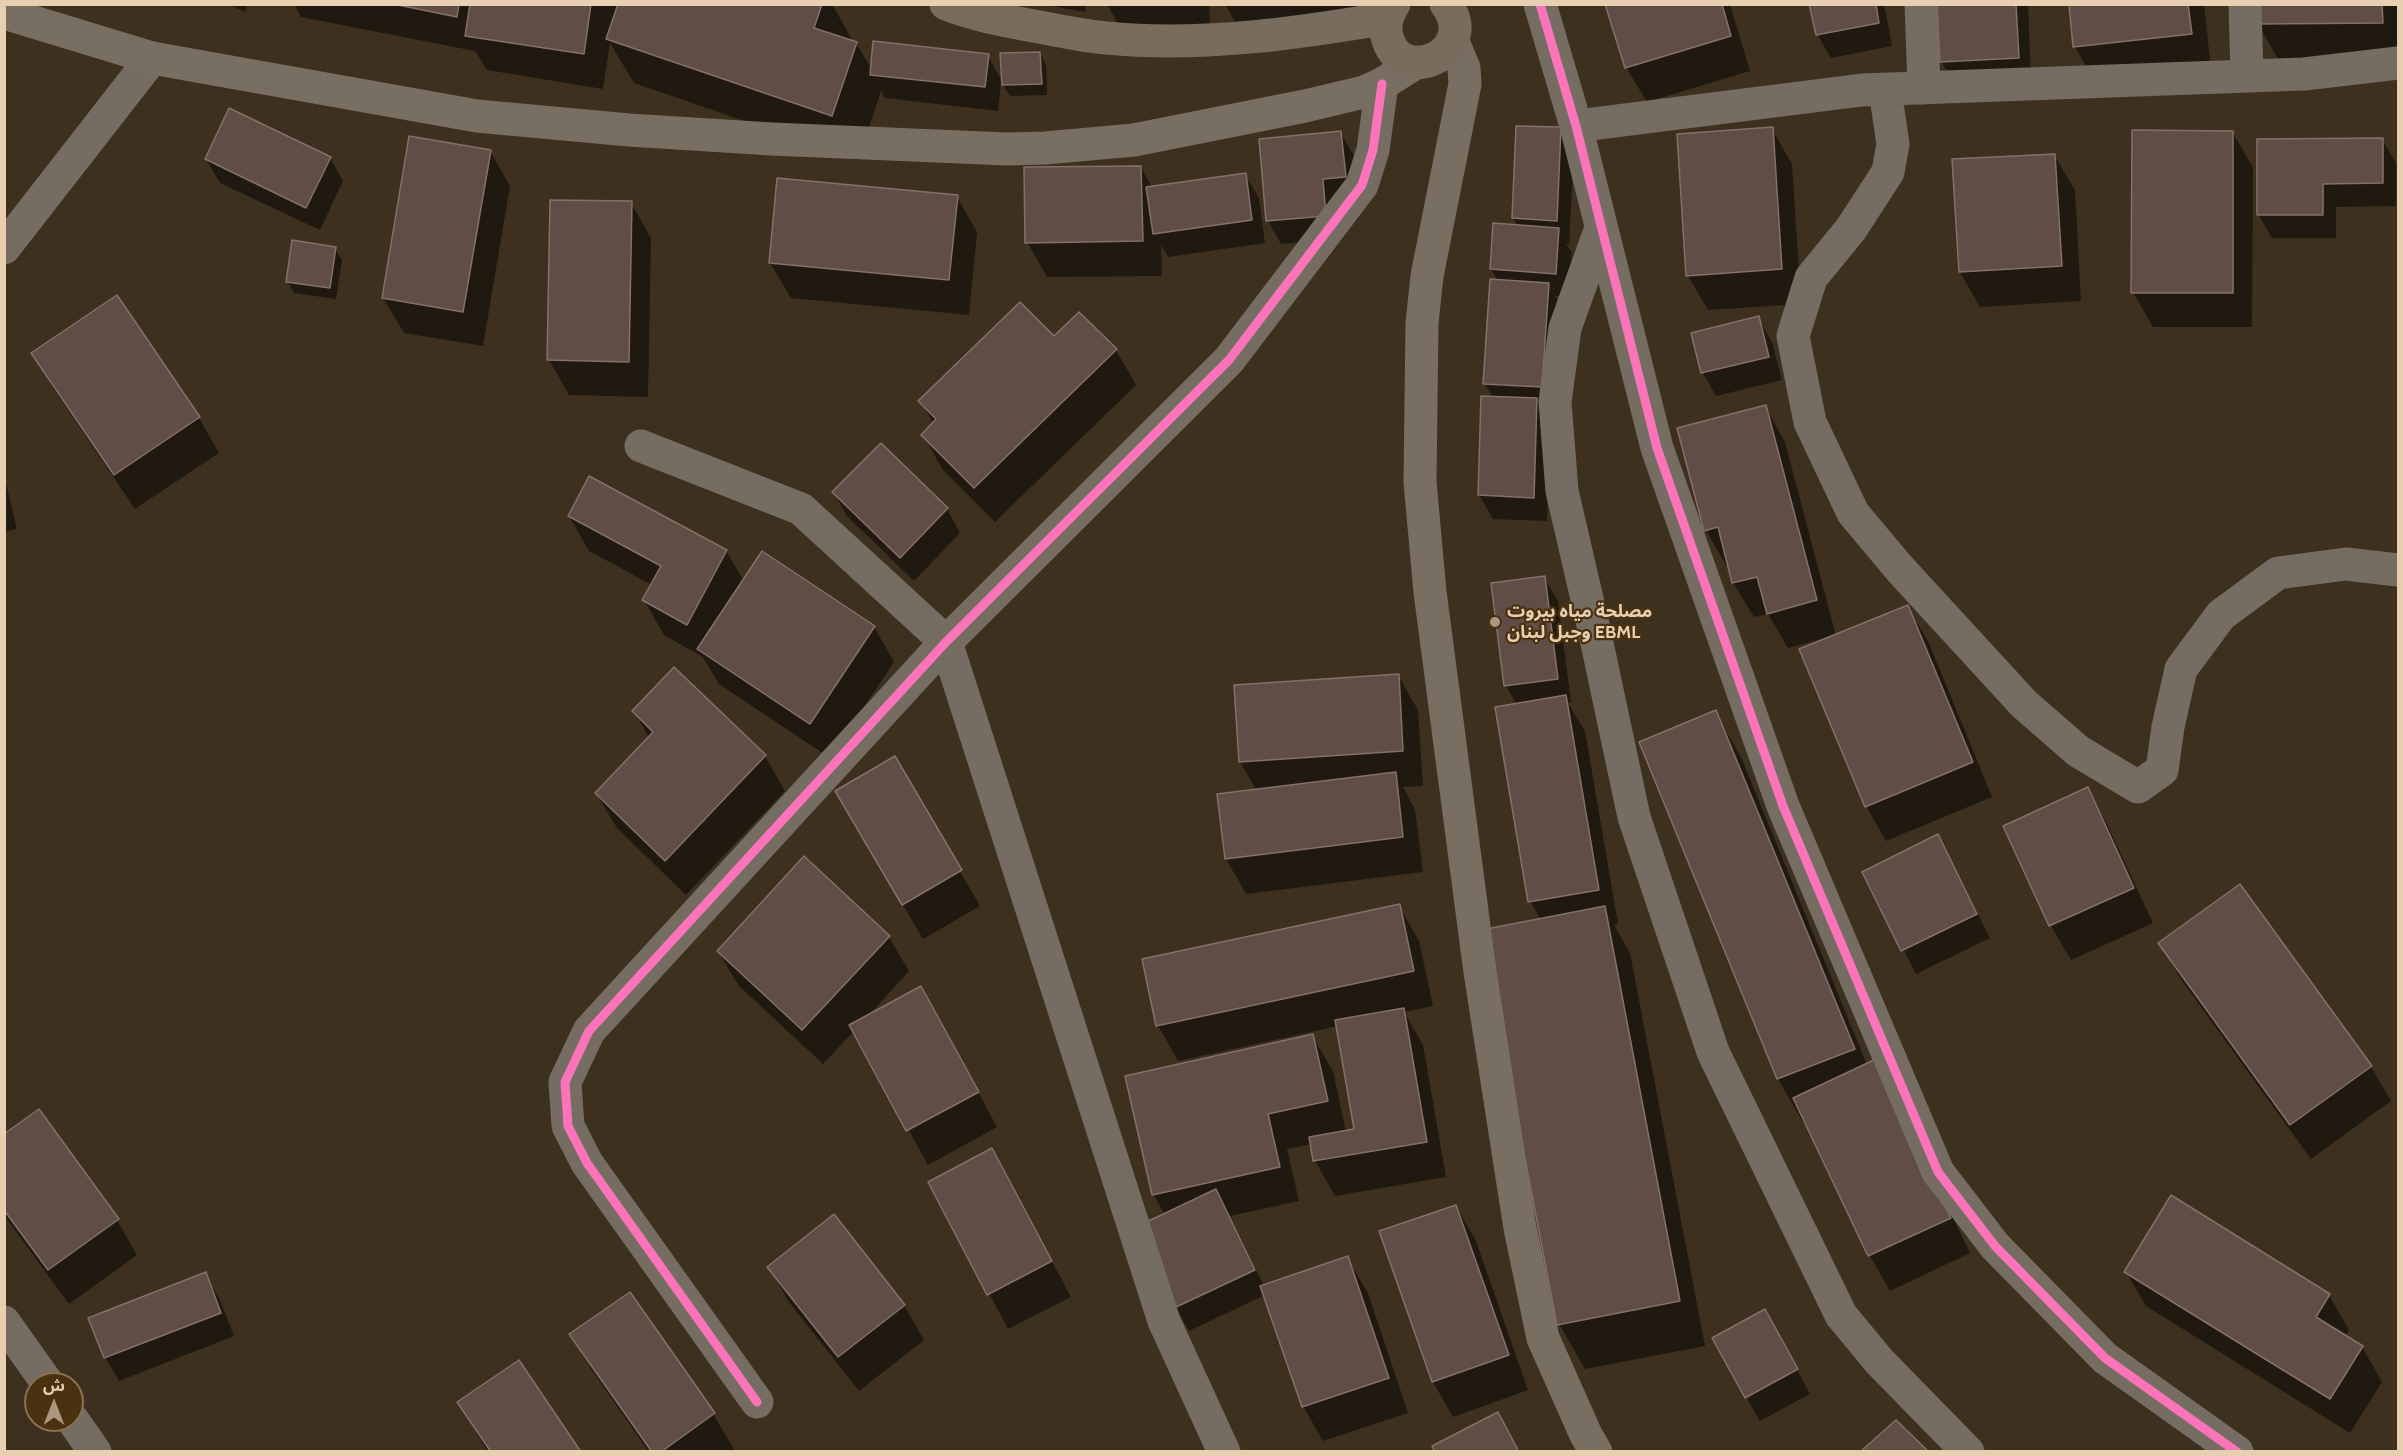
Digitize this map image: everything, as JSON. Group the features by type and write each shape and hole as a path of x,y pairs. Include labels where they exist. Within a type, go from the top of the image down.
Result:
{"main road":[{"path":"946,4 974,15 1105,38 1170,41 1221,40 1299,33 1390,11 1385,31 1388,42 1395,52 1405,59 1427,62 1438,58 1453,42"},
{"path":"1446,4 1455,21 1453,42 1464,68 1465,84 1427,276 1422,323 1420,482 1430,592 1479,960 1520,1228 1543,1338 1586,1435 1596,1452"},
{"path":"4,13 152,58 477,116 629,130 772,139 1007,149 1134,140 1329,101 1364,92 1382,84 1417,62"}],"street":[{"path":"1540,4 1576,126 1657,448 1779,795 1868,1013 1938,1172 1995,1246 2105,1358 2237,1452"},
{"path":"1921,4 1924,88"},
{"path":"2245,4 2247,76"},
{"path":"4,248 152,58"},
{"path":"1576,126 1862,90 2304,74 2398,63"},
{"path":"757,1402 587,1163 567,1126 565,1082 589,1031 946,642 1229,360 1362,185 1373,150 1382,84"},
{"path":"1885,90 1893,144 1888,172 1851,229 1811,278 1793,336 1810,422 1853,513 1900,569 2024,704 2078,751 2138,787 2162,770 2168,727 2181,669 2221,615 2278,573 2346,564 2398,570"},
{"path":"1601,228 1565,328 1555,402 1562,491 1634,817 1713,1052 1841,1315 1879,1361 1968,1452"},
{"path":"641,446 801,509 946,642 1164,1321 1224,1452"},
{"path":"4,1323 39,1372"},
{"path":"81,1432 95,1452"}],"building":[{"path":"393,4 459,4 457,17"},
{"path":"470,4 591,4 584,54 465,36"},
{"path":"618,4 822,4 814,28 857,42 832,116 606,39"},
{"path":"1605,4 1722,4 1731,36 1625,68"},
{"path":"1809,4 1876,4 1879,23 1816,35"},
{"path":"1937,4 2016,4 2019,58 1940,62"},
{"path":"2069,4 2188,4 2192,34 2073,47"},
{"path":"2256,4 2382,4 2383,23 2256,24"},
{"path":"873,41 989,54 985,87 870,75"},
{"path":"1040,52 1042,84 1002,85 1000,53"},
{"path":"229,108 331,157 306,208 205,159"},
{"path":"1516,126 1561,127 1557,221 1512,218"},
{"path":"1773,127 1782,269 1686,276 1677,134"},
{"path":"2132,130 2233,131 2233,293 2131,293"},
{"path":"1341,131 1346,177 1323,179 1326,216 1266,221 1259,139"},
{"path":"409,136 491,150 463,312 382,298"},
{"path":"2383,138 2383,183 2323,184 2323,215 2257,215 2257,139"},
{"path":"2055,154 2062,266 1959,272 1952,159"},
{"path":"1141,166 1143,241 1025,243 1024,167"},
{"path":"1246,173 1252,220 1153,234 1146,187"},
{"path":"777,178 958,195 949,280 769,263"},
{"path":"550,200 632,201 629,362 547,360"},
{"path":"1493,223 1559,228 1556,274 1490,269"},
{"path":"292,240 336,247 330,288 286,282"},
{"path":"1490,279 1549,283 1542,387 1483,384"},
{"path":"117,295 200,417 114,475 31,353"},
{"path":"1020,302 1054,336 1079,312 1117,349 974,488 921,435 936,419 918,401"},
{"path":"1759,316 1769,357 1701,373 1691,333"},
{"path":"1481,396 1537,398 1534,498 1478,495"},
{"path":"1766,405 1817,600 1767,614 1757,577 1732,583 1718,527 1704,531 1677,428"},
{"path":"881,443 948,508 900,558 832,492"},
{"path":"589,476 727,550 687,625 642,600 661,566 568,516"},
{"path":"762,551 875,626 810,724 697,649"},
{"path":"1545,576 1558,679 1504,686 1491,583"},
{"path":"1908,605 1973,762 1865,807 1799,649"},
{"path":"674,667 766,755 665,861 595,793 653,732 632,711"},
{"path":"1399,674 1403,751 1239,762 1234,685"},
{"path":"1566,695 1599,890 1528,902 1495,707"},
{"path":"1716,710 1855,1049 1777,1079 1639,742"},
{"path":"895,756 962,870 902,905 835,791"},
{"path":"1396,772 1403,837 1225,859 1217,794"},
{"path":"2088,787 2134,888 2049,926 2003,826"},
{"path":"1938,834 1977,914 1901,951 1862,872"},
{"path":"804,856 890,936 802,1030 717,951"},
{"path":"2240,884 2372,1066 2290,1125 2158,943"},
{"path":"1400,904 1414,971 1156,1026 1142,959"},
{"path":"1605,906 1680,1301 1557,1325 1481,930"},
{"path":"921,986 979,1092 906,1131 849,1025"},
{"path":"1404,1008 1427,1142 1313,1161 1309,1137 1354,1129 1335,1020"},
{"path":"1313,1034 1328,1101 1268,1114 1280,1167 1152,1195 1125,1076"},
{"path":"1876,1059 1951,1218 1868,1256 1793,1098"},
{"path":"39,1109 119,1219 48,1270 4,1210 4,1134"},
{"path":"992,1148 1052,1261 987,1295 928,1182"},
{"path":"1216,1189 1255,1270 1174,1308 1136,1227"},
{"path":"2171,1195 2330,1294 2316,1317 2363,1346 2330,1399 2124,1272"},
{"path":"1456,1205 1509,1355 1432,1382 1379,1231"},
{"path":"834,1214 905,1305 838,1357 767,1267"},
{"path":"1348,1256 1389,1378 1302,1407 1260,1286"},
{"path":"206,1272 221,1313 104,1358 88,1318"},
{"path":"630,1292 715,1413 661,1452 652,1452 569,1334"},
{"path":"1765,1309 1798,1369 1745,1398 1712,1338"},
{"path":"519,1360 581,1452 491,1452 457,1402"},
{"path":"1498,1412 1519,1452 1435,1452 1432,1446"},
{"path":"1896,1420 1929,1452 1860,1452"}],"cycle path":[{"path":"1540,4 1576,126 1657,448 1783,806 1938,1172 1995,1246 2105,1358 2237,1452"},
{"path":"757,1402 587,1163 568,1126 565,1082 589,1031 946,642 1229,360 1362,185 1373,150 1382,84"}],"place":[{"name":"مصلحة مياه بيروت وجبل لبنان EBML","path":"1495,622"}]}
